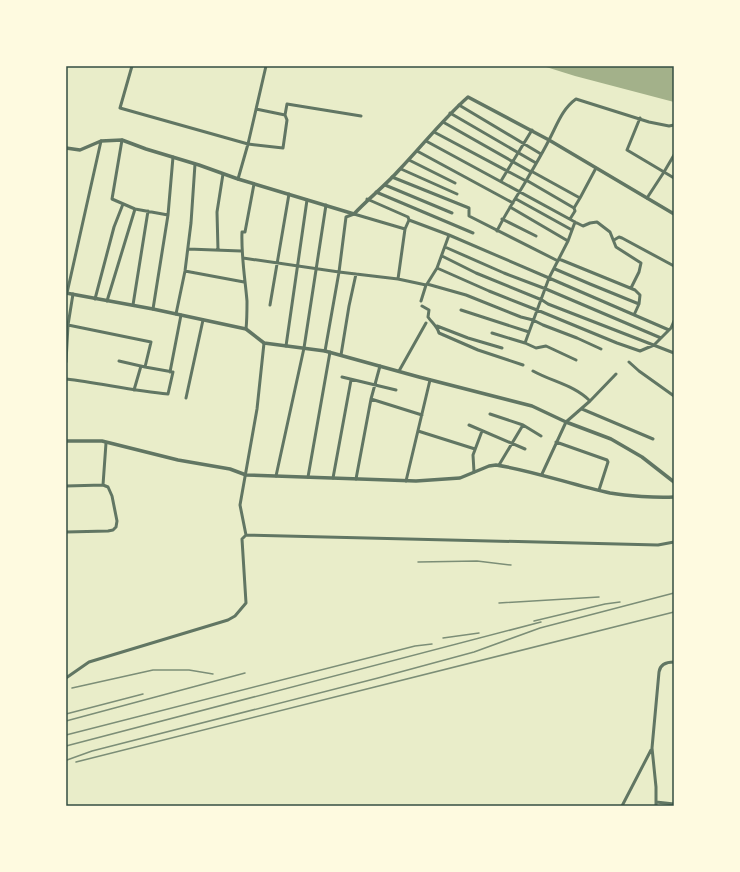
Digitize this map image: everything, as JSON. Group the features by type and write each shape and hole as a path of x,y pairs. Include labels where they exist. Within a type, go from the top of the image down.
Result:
{"street":[{"path":"132,66 120,108 248,144 283,148 287,120 285,115 287,104 361,116"},
{"path":"238,179 248,144 266,66"},
{"path":"325,351 339,272 346,217 354,214 367,199 385,185 450,113 468,97 532,130 674,214"},
{"path":"497,232 502,220 526,181 568,105 576,100 640,118 649,122 669,126 674,125"},
{"path":"459,105 541,154"},
{"path":"256,109 285,115"},
{"path":"450,113 536,163"},
{"path":"640,118 627,150 674,178"},
{"path":"443,122 580,198"},
{"path":"501,181 532,130"},
{"path":"434,132 574,208"},
{"path":"122,140 112,199 135,209 168,214"},
{"path":"66,148 80,150 101,141 122,140 238,179 405,229"},
{"path":"101,141 66,293 133,305 246,329 264,343 330,352 399,372 532,406 566,422 611,439 642,457 674,482"},
{"path":"426,141 583,226 597,222 608,229 616,247 641,263 639,272 631,288"},
{"path":"417,150 572,230"},
{"path":"647,198 674,155"},
{"path":"153,309 168,214 173,157"},
{"path":"409,160 455,183"},
{"path":"176,314 185,270 192,223 195,164"},
{"path":"570,219 575,211 574,208 596,168"},
{"path":"401,169 457,194"},
{"path":"218,250 217,212 223,174"},
{"path":"392,177 469,208 469,216 497,232 558,260 631,288 640,295 639,304 634,315"},
{"path":"246,329 247,301 241,251 242,232 245,232 254,184"},
{"path":"385,185 452,213"},
{"path":"376,192 473,233"},
{"path":"270,305 289,194"},
{"path":"367,199 408,217 409,220 449,235 669,330"},
{"path":"286,346 307,200"},
{"path":"95,299 114,227 123,204"},
{"path":"276,476 304,348 326,205"},
{"path":"510,207 568,241"},
{"path":"107,301 135,209"},
{"path":"133,305 148,211"},
{"path":"398,279 405,229 409,220"},
{"path":"502,220 536,236"},
{"path":"524,343 542,300 549,278 568,241 575,222"},
{"path":"421,301 427,284 437,268 449,235"},
{"path":"614,240 619,237 622,238 674,266"},
{"path":"445,247 661,338"},
{"path":"188,249 241,251"},
{"path":"442,256 476,273 542,300 548,304 674,353"},
{"path":"243,258 427,284 466,295 521,317 533,320 601,348"},
{"path":"437,268 489,291 640,351 654,345 669,330 674,322"},
{"path":"555,268 576,279 639,304"},
{"path":"185,270 244,282"},
{"path":"341,355 356,274"},
{"path":"66,362 68,325 73,294"},
{"path":"422,306 430,311 428,317 431,322 437,326 468,338 502,348"},
{"path":"461,310 528,332"},
{"path":"170,372 181,315"},
{"path":"186,398 203,320"},
{"path":"399,372 426,323"},
{"path":"68,325 151,342 145,367"},
{"path":"437,326 439,333 478,350 523,365"},
{"path":"492,334 524,343 538,349 543,345 576,360"},
{"path":"246,535 240,505 257,409 264,343"},
{"path":"308,477 330,352"},
{"path":"66,379 103,383 134,390 168,394 173,372 120,361"},
{"path":"629,362 674,396"},
{"path":"134,390 141,366"},
{"path":"356,479 371,399 380,366"},
{"path":"533,371 572,387 582,393 590,401"},
{"path":"542,474 566,422 582,409 616,374"},
{"path":"342,378 396,390"},
{"path":"333,478 351,380"},
{"path":"406,481 430,380"},
{"path":"371,399 422,415"},
{"path":"582,409 653,439"},
{"path":"490,414 523,425 541,436"},
{"path":"469,425 525,449"},
{"path":"499,465 523,425"},
{"path":"418,431 475,449"},
{"path":"474,472 473,455 482,431"},
{"path":"66,442 106,442 178,460 230,469 246,475 406,481 456,479 489,466 499,465 542,474 611,493 664,498 674,497"},
{"path":"103,485 106,442"},
{"path":"556,442 607,460 608,462 599,490"},
{"path":"66,486 103,485 111,492 117,521 116,527 113,530 66,532"},
{"path":"66,678 89,662 228,620 235,616 246,603 242,539 246,535 658,545 674,542"},
{"path":"656,806 656,788 652,748 659,670 665,663 674,662"},
{"path":"622,806 652,748"},
{"path":"656,802 674,804"}],"shaded area":[{"path":"543,66 674,66 674,102 575,76"}],"railway":[{"path":"418,562 477,561 511,565"},
{"path":"67,760 92,751 474,652 540,628 674,593"},
{"path":"499,603 599,597"},
{"path":"534,621 605,604 620,602"},
{"path":"76,762 674,612"},
{"path":"66,746 541,622"},
{"path":"443,638 479,633"},
{"path":"66,735 415,646 432,644"},
{"path":"72,688 153,670 189,670 213,674"},
{"path":"66,721 245,673"},
{"path":"66,714 143,694"}]}
